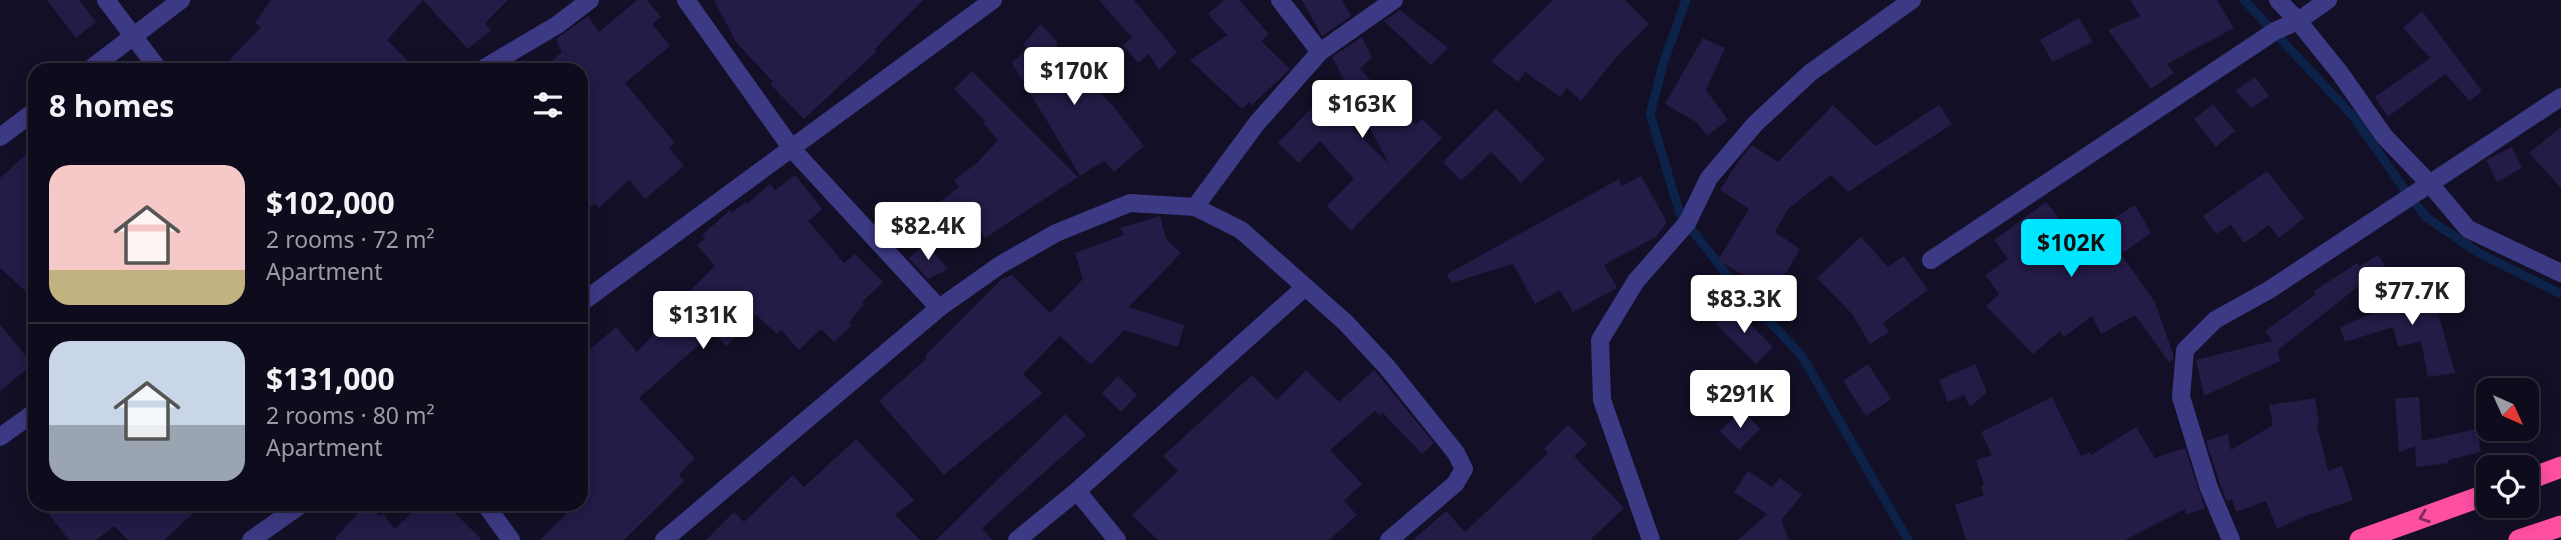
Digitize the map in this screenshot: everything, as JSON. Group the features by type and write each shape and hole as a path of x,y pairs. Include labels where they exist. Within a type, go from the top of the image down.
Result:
{"highway":[{"path":"2539,475 2561,467"},
{"path":"2360,540 2476,498"},
{"path":"2519,540 2561,526"}],"street":[{"path":"106,0 154,63"},
{"path":"98,63 181,0"},
{"path":"493,63 557,25 590,0"},
{"path":"686,0 792,149 939,308"},
{"path":"588,298 993,0"},
{"path":"1280,0 1320,51"},
{"path":"1195,207 1257,123 1320,51 1394,0"},
{"path":"1651,540 1602,400 1600,341 1636,281 1687,223 1709,178 1755,124 1810,74 1912,0"},
{"path":"2278,0 2340,73 2384,136 2468,229 2561,273"},
{"path":"1931,260 2275,31 2298,21 2328,0"},
{"path":"2231,540 2210,488 2181,397 2185,350 2215,320 2269,290 2561,97"},
{"path":"0,137 28,116"},
{"path":"664,540 939,308 999,265 1056,233 1130,204 1195,207 1241,230 1345,322 1387,367 1456,453 1464,469 1455,484 1389,540"},
{"path":"1017,540 1077,491 1304,288"},
{"path":"0,437 28,417"},
{"path":"1077,491 1117,540"},
{"path":"251,540 292,511"},
{"path":"490,511 511,540"}],"building":[{"path":"47,0 79,0 96,22 76,38"},
{"path":"271,0 423,0 387,40 410,63 234,63 230,59 261,27 255,23"},
{"path":"423,0 508,0 485,23 491,30 468,49"},
{"path":"637,0 647,0 661,17 652,24 670,46 625,83 675,143 669,148 684,166 645,199 629,180 599,208 595,203 588,210 588,63 549,63 562,52 556,39 588,16 599,32"},
{"path":"714,0 923,0 875,49 877,51 804,119 770,84 773,82 736,42"},
{"path":"1099,0 1134,0 1177,52 1159,70 1149,54 1138,63 1123,45 1132,38"},
{"path":"1224,0 1239,0 1269,34 1261,41 1290,69 1252,105 1249,102 1242,109 1190,60 1227,35 1208,14"},
{"path":"1302,0 1342,0 1351,16 1322,36"},
{"path":"1553,0 1625,0 1649,24 1613,61 1581,101 1567,88 1560,97 1525,72 1518,82 1491,61"},
{"path":"2130,0 2217,0 2234,28 2167,64 2174,73 2151,89 2108,30 2140,16"},
{"path":"1400,10 1448,48 1431,65 1384,21"},
{"path":"2422,11 2482,91 2470,101 2445,74 2388,117 2375,97 2430,58 2403,28"},
{"path":"2079,18 2093,42 2052,62 2040,40"},
{"path":"1041,24 1058,43 1056,45 1113,106 1144,146 1114,172 1104,161 1080,176 1012,63 1027,49 1023,44"},
{"path":"1362,37 1372,57 1360,69 1401,113 1404,111 1416,125 1422,119 1442,138 1351,231 1327,206 1354,179 1320,141 1299,163 1278,143 1321,98 1389,164 1332,57"},
{"path":"1703,38 1725,48 1706,90 1728,120 1707,136 1696,122 1665,104"},
{"path":"972,71 1078,177 985,238 981,232 958,238 933,207 959,187 954,180 977,163 998,140 983,123 985,121 954,89"},
{"path":"2255,77 2269,96 2252,108 2235,91"},
{"path":"2213,104 2235,131 2216,147 2194,119"},
{"path":"1833,105 1876,146 1939,105 1952,124 1848,192 1831,175 1788,209 1775,232 1800,249 1774,294 1718,260 1749,209 1720,190 1752,145 1778,162"},
{"path":"1496,109 1545,159 1521,183 1491,152 1461,181 1443,162"},
{"path":"2561,127 2561,188 2529,153"},
{"path":"2512,147 2522,168 2497,182 2486,160"},
{"path":"28,152 28,294 0,268 0,178"},
{"path":"2267,171 2304,218 2279,238 2269,225 2244,243 2231,225 2216,234 2203,216"},
{"path":"795,175 822,209 808,221 844,263 855,254 883,282 862,302 864,304 849,322 852,325 834,342 821,329 799,350 781,330 777,334 756,315 727,346 712,333 639,398 695,458 679,475 684,481 624,540 540,540 569,511 588,511 588,351 616,327 637,352 672,315 669,312 715,266 697,245 705,239 702,235 730,210 732,213 745,202 747,204 770,184 775,190"},
{"path":"1641,176 1667,222 1656,237 1604,265 1617,288 1573,312 1560,290 1535,304 1513,264 1451,283 1447,274 1619,179 1622,186"},
{"path":"2046,202 2074,236 2103,218 2106,223 2135,205 2151,233 2121,254 2155,302 2173,360 2169,362 2135,315 2101,334 2092,316 2064,337 2060,331 2033,354 1986,306 1999,294 1985,275 2008,259 1994,240"},
{"path":"1160,216 1166,239 1181,253 1129,307 1184,325 1178,347 1124,330 1091,365 1060,336 1023,374 1043,393 944,475 879,401 927,358 925,356 1002,279 1012,275 1050,313 1083,279 1075,253 1124,235 1120,228"},
{"path":"1861,237 1888,267 1904,256 1928,290 1883,323 1889,332 1870,344 1852,314 1817,278"},
{"path":"926,243 948,269 928,279 909,258"},
{"path":"2378,255 2385,265 2278,350 2280,361 2204,396 2196,360 2272,341 2265,331 2316,294 2314,291 2357,263 2359,266"},
{"path":"2443,283 2451,303 2437,309 2455,373 2428,377 2421,341 2398,347 2393,327 2345,342 2340,327"},
{"path":"1732,306 1773,347 1756,364 1715,323"},
{"path":"0,325 28,358 28,368 0,391"},
{"path":"1868,364 1891,399 1866,416 1843,381"},
{"path":"1975,364 1987,392 1970,407 1964,395 1948,402 1939,380"},
{"path":"1306,370 1339,402 1374,370 1434,443 1422,454 1383,413 1380,416 1375,411 1330,450 1362,484 1344,501 1357,515 1329,540 1158,540 1132,515 1178,471 1163,456 1252,375 1277,400"},
{"path":"1118,376 1137,395 1121,412 1102,393"},
{"path":"2052,397 2081,456 2089,452 2091,455 2136,427 2155,458 2185,448 2205,508 2186,515 2185,509 2125,540 1966,540 1955,505 1984,495 1981,486 1984,485 1976,460 1992,455 1981,432"},
{"path":"2419,397 2422,441 2476,429 2476,441 2479,441 2481,452 2448,460 2448,463 2416,467 2415,446 2399,452 2395,398"},
{"path":"2315,398 2317,425 2328,471 2342,466 2353,500 2305,516 2277,529 2266,501 2236,512 2232,499 2227,501 2206,441 2228,434 2231,450 2273,425 2269,405"},
{"path":"1742,410 1760,429 1739,450 1720,431"},
{"path":"1065,414 1086,435 982,528 992,540 936,540"},
{"path":"1568,425 1587,444 1574,456 1624,508 1590,540 1413,540 1446,511 1465,532 1548,453 1544,449"},
{"path":"856,439 914,500 895,515 920,540 706,540 734,512 744,522 793,475 804,487"},
{"path":"1748,471 1772,487 1780,478 1802,495 1781,520 1789,540 1738,540 1767,514 1734,492"},
{"path":"46,511 195,511 164,540 128,540 114,526 96,540 69,540"},
{"path":"360,511 376,511 379,516 383,514 395,529 413,511 453,511 482,540 334,540"}],"waterway":[{"path":"1686,0 1664,61 1650,114 1680,214 1733,283 1802,356 1908,540"},
{"path":"2244,0 2353,116 2427,218 2479,253 2561,294"}]}
